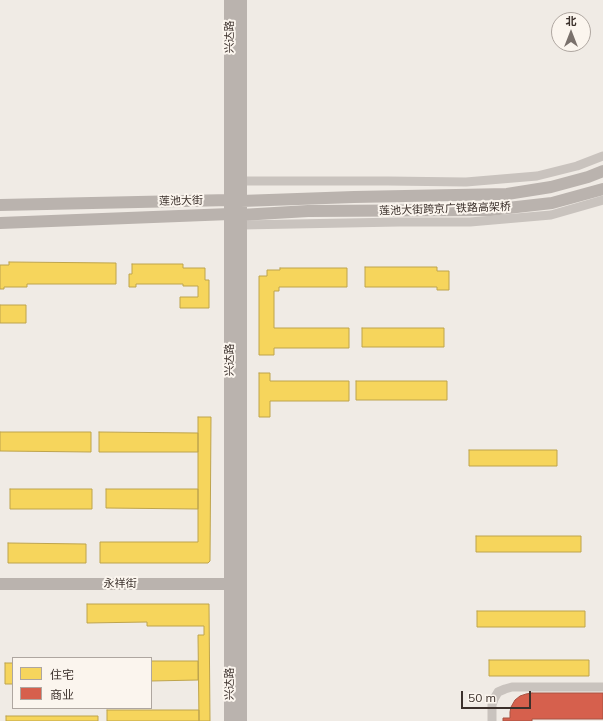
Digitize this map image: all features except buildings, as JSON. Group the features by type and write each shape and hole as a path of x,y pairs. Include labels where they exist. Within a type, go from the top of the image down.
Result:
{"main road":[{"name":"兴达路","path":"230,0 235,200 237,218 236,584 241,721"},
{"name":"兴达路","path":"235,200 241,182 241,0"},
{"name":"莲池大街跨京广铁路高架桥","path":"361,196 507,194 552,187 588,177 603,171"},
{"name":"莲池大街跨京广铁路高架桥","path":"358,211 490,210 552,203 603,189"},
{"name":"莲池大街","path":"0,205 361,196"},
{"name":"莲池大街","path":"0,223 237,218 308,211 358,211"},
{"name":"永祥街","path":"0,584 236,584"},
{"name":"兴达路","path":"230,721 236,584"}],"street":[{"path":"241,182 466,182 537,176 577,166 603,156"},
{"path":"237,218 399,222 470,222 551,215 603,200"},
{"path":"492,721 492,705 494,699 498,692 505,689 603,687"}]}
